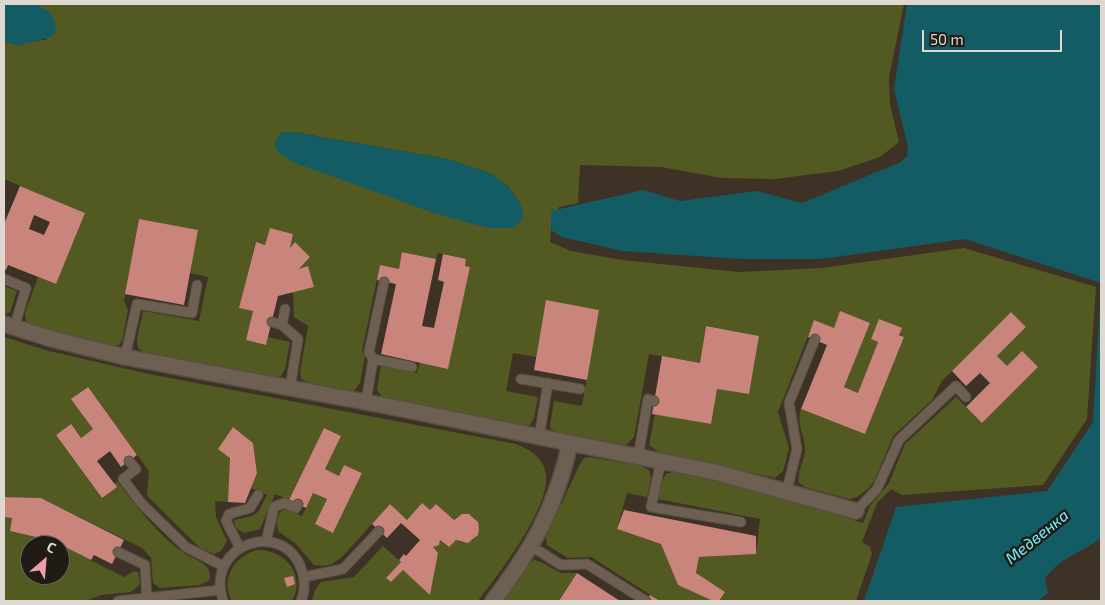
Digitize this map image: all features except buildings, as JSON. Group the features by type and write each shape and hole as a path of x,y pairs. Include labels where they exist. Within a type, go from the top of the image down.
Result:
{"street":[{"path":"9,326 125,357 366,402 715,472 787,490 856,511"},
{"path":"493,601 531,546 557,494 570,443"}],"lane":[{"path":"4,279 26,288 9,326"},
{"path":"366,402 373,359 369,352 384,282"},
{"path":"125,357 137,304 192,314 197,285"},
{"path":"282,325 285,308"},
{"path":"272,322 282,325 298,339 290,388"},
{"path":"787,490 797,449 789,403 815,340"},
{"path":"373,359 412,367"},
{"path":"521,378 580,389"},
{"path":"539,437 548,384"},
{"path":"856,511 877,489 899,440 956,386 966,397"},
{"path":"638,457 648,399 654,400"},
{"path":"129,461 136,470 123,478 141,503 186,547 224,566"},
{"path":"661,461 651,507 741,522"},
{"path":"240,548 226,522 229,514 237,507 250,508 258,495"},
{"path":"266,542 274,507 284,503 296,508 298,504"},
{"path":"304,577 343,569 379,531"},
{"path":"223,601 220,590 224,566 227,560 240,548 254,542 266,542 277,544 295,556 304,577 305,588 301,601"},
{"path":"531,546 561,565 587,564 646,601"},
{"path":"118,552 145,565 147,600"},
{"path":"118,601 147,600 220,590"}],"green space":[{"path":"34,4 904,4 889,77 890,104 899,142 880,157 838,171 775,179 722,178 661,167 580,165 578,203 559,207 551,230 550,242 571,251 622,260 739,272 822,268 964,248 1096,287 1087,419 1043,485 902,495 891,489 877,503 862,542 870,547 872,554 856,601 719,601 725,592 696,573 699,557 756,554 760,519 658,499 662,481 666,474 679,473 701,477 793,501 863,523 870,506 889,483 905,444 956,397 982,423 1038,367 1007,366 997,356 1026,327 1011,312 942,381 932,400 893,436 875,480 868,489 857,497 849,499 805,487 799,483 798,479 805,448 799,419 801,409 865,434 904,337 879,320 871,339 878,342 858,393 844,387 870,323 840,312 834,328 814,321 778,412 789,448 783,471 775,478 659,452 649,445 655,414 710,424 717,389 749,394 759,336 706,326 700,363 649,354 634,437 626,445 560,433 551,429 550,425 554,401 582,406 599,310 546,301 536,357 513,353 506,391 538,397 534,418 530,425 523,426 382,397 377,390 381,365 417,373 420,362 448,368 470,267 465,266 466,259 438,253 436,259 403,252 399,269 380,265 362,351 365,356 360,383 354,391 309,383 301,379 300,372 308,326 294,317 293,292 314,287 308,267 299,269 310,257 295,242 290,248 293,234 270,228 265,245 255,243 240,307 253,311 246,340 266,345 268,337 290,342 285,369 281,376 274,377 147,354 138,348 137,339 143,311 199,321 208,277 190,273 139,219 124,301 128,310 122,341 119,345 111,346 44,331 26,322 25,313 38,277 56,284 85,213 4,179 4,41 20,44 46,40 49,12","holes":["294,132 447,159 490,173 508,186 521,205 437,214 376,191 280,133"]},
{"path":"4,286 17,291 10,312 4,315"},
{"path":"4,337 49,351 149,374 516,444 532,452 540,459 546,475 545,489 532,523 498,575 478,601 312,601 315,590 321,582 354,577 383,546 401,562 387,578 391,582 403,570 430,594 438,553 433,547 438,545 440,540 448,547 456,540 461,542 473,540 477,534 477,522 470,515 465,514 454,520 436,504 430,510 407,520 390,504 342,557 332,564 314,565 295,543 279,532 277,519 284,509 302,516 313,493 327,499 315,524 333,533 362,473 344,465 339,476 325,469 341,436 324,428 289,500 275,494 260,529 244,533 236,528 234,520 252,516 258,512 267,495 251,488 257,473 253,443 233,427 228,502 215,501 216,517 227,541 221,551 214,554 200,548 147,496 149,471 87,387 72,399 93,429 81,438 70,425 56,435 102,498 117,481 139,510 166,538 184,553 205,565 210,573 208,581 200,585 160,588 153,583 151,558 142,548 41,498 4,497"},
{"path":"589,457 641,466 649,470 651,479 647,497 627,493 617,529 661,544 678,585 713,601 660,601 591,557 568,558 547,545 546,537 578,468 584,458"},
{"path":"4,517 12,518 10,531 27,535 20,535 20,585 70,585 70,550 124,577 134,571 138,572 140,584 131,592 101,595 85,601 4,601"},
{"path":"256,550 276,554 290,565 297,581 292,601 232,601 228,585 231,570 241,558"},
{"path":"534,560 561,573 577,573 559,601 502,601 527,566"}],"water":[{"path":"29,3 43,8 54,20 56,30 54,35 18,45 4,41 4,4"},
{"path":"907,4 1101,4 1101,283 965,239 821,259 740,259 622,251 562,237 551,230 551,211 643,190 680,201 757,191 802,203 901,162 907,156 908,147 894,89"},
{"path":"293,132 447,159 490,173 508,186 521,206 524,217 514,228 488,228 437,214 295,163 278,152 274,145 280,133"},
{"name":"Медвенка","path":"1101,288 1101,537 1057,565 1045,579 1048,593 1038,601 864,601 896,507 1047,491 1093,422"}]}
